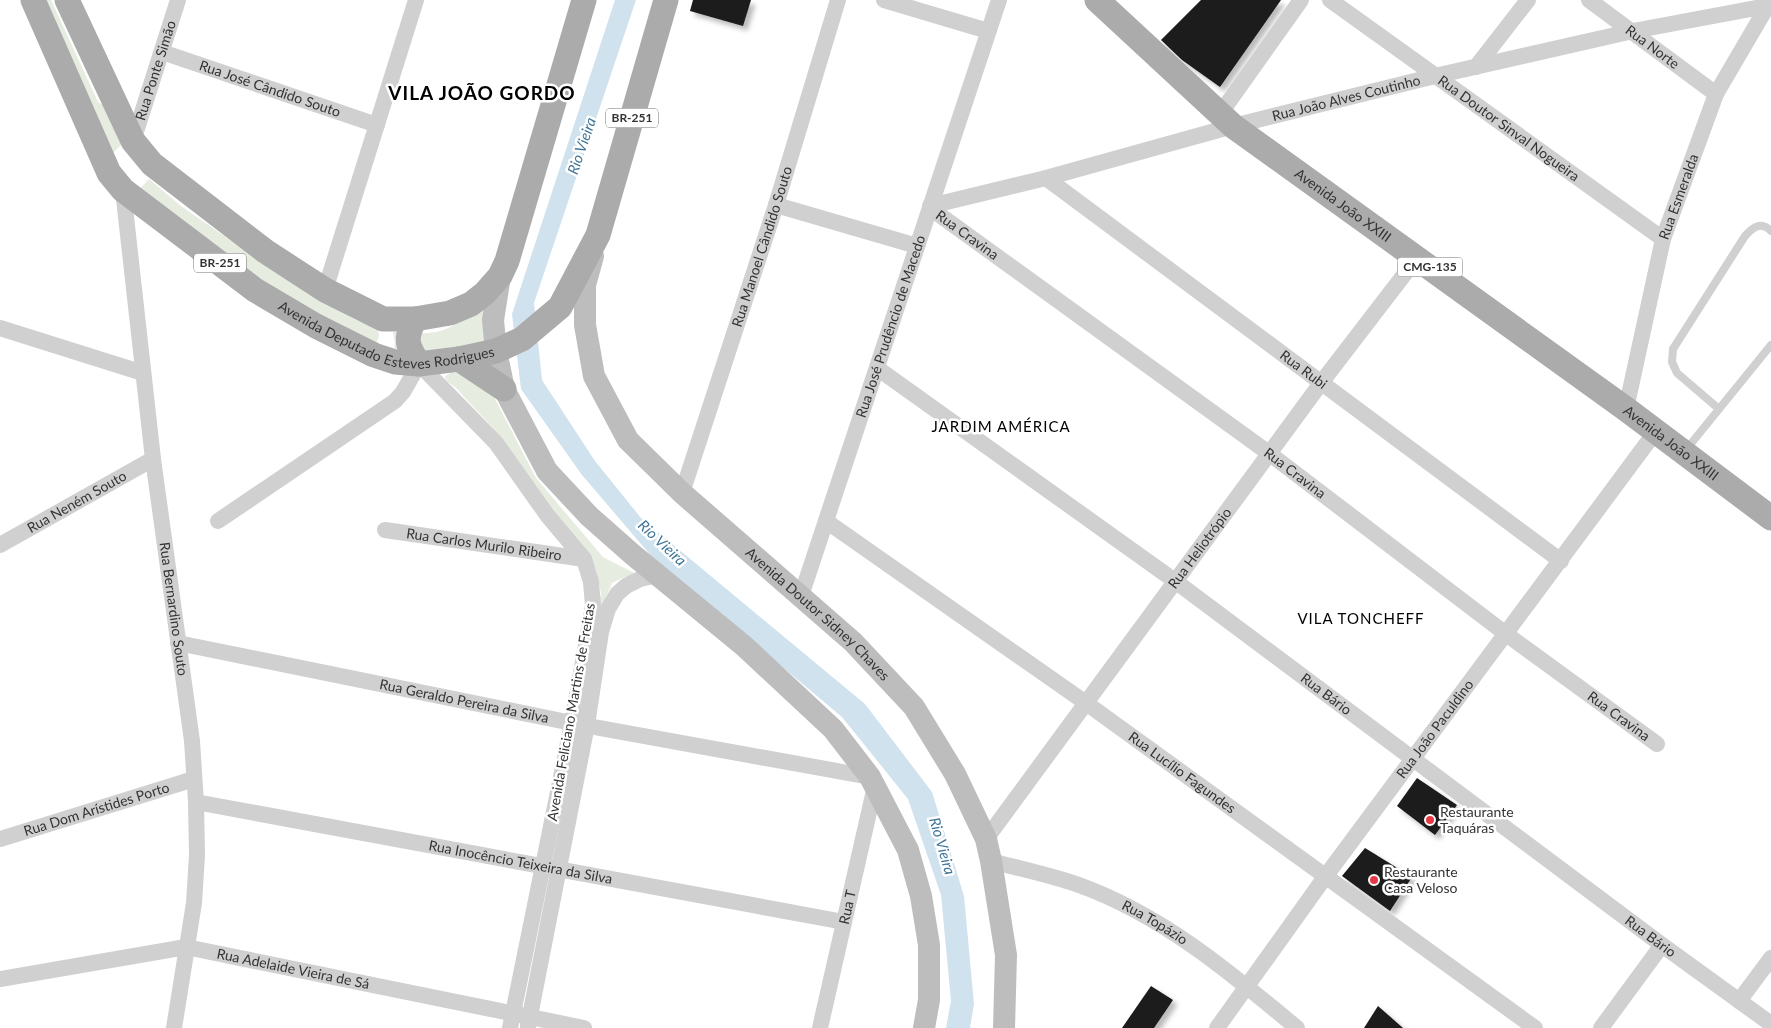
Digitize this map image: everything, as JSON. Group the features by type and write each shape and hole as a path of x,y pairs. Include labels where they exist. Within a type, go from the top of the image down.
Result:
{"main road":[{"name":"Avenida Deputado Esteves Rodrigues","path":"33,0 116,182 255,290 316,326 374,355 395,362 419,364 459,359 496,350 522,339 560,307 598,236 666,0"},
{"name":"Avenida Deputado Esteves Rodrigues","path":"67,0 133,141 152,164 265,251 325,290 382,318 415,319 450,313 471,304 485,293 500,276 510,252 584,0"},
{"name":"Avenida João XXIII","path":"1097,0 1226,120 1656,431 1771,518"},
{"path":"133,141 115,156 116,182 140,181 152,164"},
{"name":"Avenida Doutor Sidney Chaves","path":"598,236 585,286 585,325 594,376 628,440 682,493 852,642 914,707 955,774 986,839 991,862 1006,955 1004,1028"},
{"path":"500,276 493,320 496,350 504,389 548,471 590,516 632,554 744,646 832,729 872,781 908,850 922,896 929,945 930,1000 924,1028"},
{"path":"374,355 382,350 387,335 382,318"},
{"path":"415,319 409,330 408,346 419,364"},
{"path":"459,359 504,389"}],"street":[{"name":"Rua Ponte Simão","path":"133,141 178,0"},
{"path":"325,290 416,0"},
{"name":"Rua Manoel Cândido Souto","path":"682,493 776,204 838,0"},
{"path":"884,0 988,31"},
{"name":"Rua José Prudêncio de Macedo","path":"801,596 999,0"},
{"path":"1226,120 1301,0"},
{"name":"Rua Doutor Sinval Nogueira","path":"1330,0 1663,239"},
{"path":"1476,67 1528,0"},
{"name":"Rua Norte","path":"1589,0 1716,94"},
{"name":"Rua João Alves Coutinho","path":"930,207 1046,178 1226,120 1769,3"},
{"name":"Rua Esmeralda","path":"1626,410 1663,239 1716,94 1769,3"},
{"name":"Rua José Cândido Souto","path":"162,52 377,125"},
{"name":"Rua Rubi","path":"1046,178 1561,561"},
{"name":"Rua Bernardino Souto","path":"116,182 192,741 197,855 194,903 174,1028"},
{"path":"776,204 917,246"},
{"name":"Rua Cravina","path":"930,207 1270,454 1506,634 1657,744"},
{"name":"Rua Heliotrópio","path":"986,839 1321,383 1417,258"},
{"path":"0,328 143,373"},
{"path":"218,521 395,402 419,364"},
{"name":"Avenida Feliciano Martins de Freitas","path":"419,364 496,443 547,514 584,559 591,582 593,606 579,724"},
{"name":"Rua Bário","path":"877,368 1175,581 1412,760 1771,1024"},
{"name":"Rua João Paculdino","path":"1217,1028 1325,877 1656,431"},
{"name":"Rua Neném Souto","path":"0,545 153,459"},
{"name":"Rua Lucílio Fagundes","path":"826,521 1086,703 1535,1028"},
{"name":"Rua Carlos Murilo Ribeiro","path":"385,530 584,559"},
{"name":"Avenida Feliciano Martins de Freitas","path":"511,1021 550,868 579,724 608,609 617,594 626,586 640,579 658,575"},
{"name":"Rua Geraldo Pereira da Silva","path":"178,643 872,781"},
{"name":"Rua Dom Arístides Porto","path":"0,838 194,779"},
{"name":"Rua T","path":"820,1028 844,922 872,781"},
{"name":"Rua Inocêncio Teixeira da Silva","path":"196,802 844,922"},
{"name":"Rua Topázio","path":"991,862 1046,874 1080,885 1120,902 1182,938 1297,1028"},
{"name":"Avenida Feliciano Martins de Freitas","path":"528,1022 550,868"},
{"path":"1601,1028 1662,945"},
{"name":"Rua Adelaide Vieira de Sá","path":"0,979 186,947 511,1021 584,1028"},
{"path":"1739,1002 1771,958"}],"lane":[{"path":"1719,409 1677,373 1672,362 1673,349 1745,236 1758,226 1766,226 1771,231"},
{"path":"1684,452 1771,345"}],"shaded area":[{"path":"44,0 51,0 98,102 103,105 123,143 110,156"},
{"path":"149,179 181,206 279,274 356,320 377,328 378,339 374,344 317,319 138,191"},
{"path":"484,306 488,340 458,352 394,350 393,332 424,333 444,330"},
{"path":"452,372 465,374 493,395 536,478 603,557 636,574 612,583 597,618 601,593 596,571 508,454 492,427 456,388 446,380 445,376"}],"water":[{"name":"Rio Vieira","path":"615,0 636,0 534,303 542,380 595,461 641,518 865,704 932,792 964,896 974,1004 970,1028 946,1028 951,1001 941,895 908,799 842,717 653,558 582,475 521,389 512,314"}],"building":[{"path":"693,0 751,0 743,26 690,11"},
{"path":"1201,0 1281,0 1220,87 1182,60 1161,40"},
{"name":"Restaurante Taquáras","path":"1417,778 1457,805 1435,835 1397,806"},
{"name":"Restaurante Casa Veloso","path":"1365,848 1412,877 1390,911 1342,876"},
{"path":"1151,986 1173,1000 1154,1028 1122,1028"},
{"path":"1378,1006 1403,1028 1364,1028"}],"place":[{"name":"Restaurante Taquáras","path":"1430,820"},
{"name":"Restaurante Casa Veloso","path":"1374,880"}],"district":[{"name":"VILA JOÃO GORDO","path":"482,93"},
{"name":"JARDIM AMÉRICA","path":"1001,427"},
{"name":"VILA TONCHEFF","path":"1361,619"}]}
